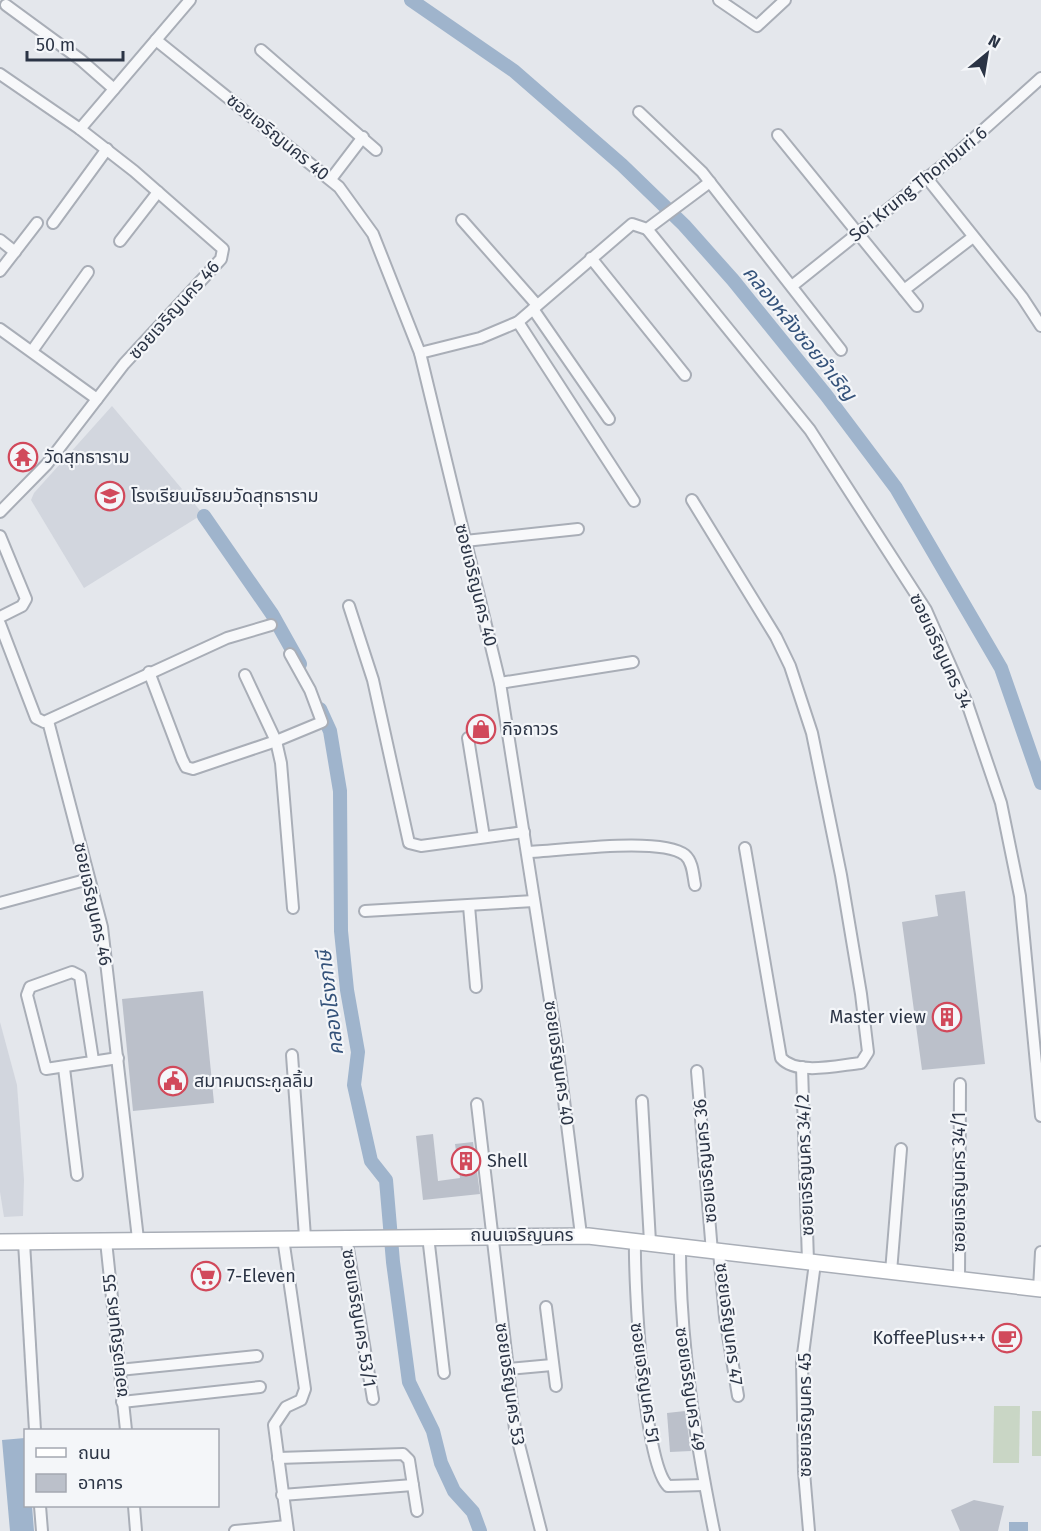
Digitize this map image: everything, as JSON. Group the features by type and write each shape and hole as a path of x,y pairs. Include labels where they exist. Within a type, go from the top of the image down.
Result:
{"main road":[{"name":"ถนนเจริญนคร","path":"0,1242 581,1235 1040,1289"}],"street":[{"path":"80,129 190,0"},
{"path":"718,0 757,26 785,0"},
{"path":"6,5 81,60 114,89"},
{"name":"ซอยเจริญนคร 40","path":"156,40 331,179 373,234 420,353 500,683 558,1052 581,1235"},
{"path":"261,50 376,150"},
{"name":"ซอยเจริญนคร 46","path":"0,74 107,149 221,246 223,256 124,364 47,464 0,513"},
{"name":"Soi Krung Thonburi 6","path":"792,286 952,158 1041,78"},
{"path":"639,112 710,182 841,350"},
{"path":"778,135 917,306"},
{"path":"331,179 363,137"},
{"path":"53,223 107,149"},
{"path":"926,177 1022,297 1041,326"},
{"path":"420,353 480,338 518,322 632,224 647,229 679,208 710,182"},
{"path":"120,242 158,192"},
{"path":"462,220 535,307 609,419"},
{"path":"0,271 37,223"},
{"name":"ซอยเจริญนคร 34","path":"647,229 810,430 930,620 971,715 998,794 1011,847 1020,896 1041,1116"},
{"path":"904,290 973,237"},
{"path":"0,240 15,252"},
{"path":"591,258 685,375"},
{"path":"32,351 88,272"},
{"path":"518,322 634,501"},
{"path":"0,329 97,399"},
{"path":"692,500 776,637 790,666 813,733 839,864 868,1052 861,1063 802,1067 785,1063 778,1052 745,848"},
{"path":"465,541 578,529"},
{"path":"0,536 26,600 22,606 0,618"},
{"path":"349,606 373,680 409,843 414,846 524,832"},
{"name":"ซอยเจริญนคร 46","path":"0,624 36,718 42,722 48,721 102,927 138,1239"},
{"path":"48,721 149,672 227,638 271,625"},
{"path":"149,672 186,767 193,769 319,725 323,719 290,654"},
{"path":"500,683 633,662"},
{"path":"245,675 276,741 287,815 293,908"},
{"path":"468,738 484,837"},
{"path":"527,852 661,845 684,855 690,861 695,885"},
{"path":"0,903 89,879"},
{"path":"365,911 534,901"},
{"path":"469,906 476,987"},
{"path":"93,1060 80,976 72,972 35,984 27,995 43,1065 49,1070 93,1060 118,1058"},
{"path":"292,1055 305,1237"},
{"name":"ซอยเจริญนคร 34/2","path":"802,1067 812,1263"},
{"path":"64,1068 77,1175"},
{"name":"ซอยเจริญนคร 36","path":"697,1071 716,1252"},
{"name":"ซอยเจริญนคร 34/1","path":"959,1280 960,1084"},
{"path":"642,1101 642,1241"},
{"name":"ซอยเจริญนคร 53","path":"477,1104 515,1429 541,1531"},
{"path":"891,1272 901,1149"},
{"path":"428,1236 444,1373"},
{"name":"ซอยเจริญนคร 53/1","path":"346,1237 373,1399"},
{"path":"235,1531 287,1529 274,1425 286,1407 301,1400 304,1389 283,1238"},
{"name":"ซอยเจริญนคร 55","path":"106,1240 126,1429"},
{"name":"ซอยเจริญนคร 51","path":"642,1241 635,1306 651,1437 658,1473 668,1486 704,1485"},
{"path":"24,1242 34,1429"},
{"name":"ซอยเจริญนคร 49","path":"680,1246 682,1332 704,1485 714,1531"},
{"name":"ซอยเจริญนคร 47","path":"716,1252 738,1396"},
{"path":"1040,1289 1041,1252"},
{"name":"ซอยเจริญนคร 45","path":"809,1531 804,1472 802,1362 812,1263"},
{"path":"546,1307 556,1386"},
{"path":"119,1370 257,1356"},
{"path":"508,1369 552,1365"},
{"path":"122,1402 260,1387"},
{"path":"278,1458 403,1454 409,1460 417,1511"},
{"path":"282,1495 412,1485"},
{"path":"40,1507 42,1531"},
{"path":"134,1507 136,1531"}],"shaded area":[{"name":"โรงเรียนมัธยมวัดสุทธาราม","path":"112,406 203,514 84,588 31,500 34,493"},
{"path":"0,1022 17,1085 24,1180 23,1216 4,1217 0,1192"}],"green space":[{"path":"994,1406 1020,1406 1019,1463 993,1463"},
{"path":"1032,1411 1041,1411 1041,1456 1032,1456"}],"water":[{"path":"24,1438 24,1507 32,1507 34,1531 10,1531 2,1440"},
{"path":"1009,1522 1028,1522 1028,1531 1009,1531"}],"building":[{"name":"Master view","path":"965,891 985,1064 922,1070 902,922 938,916 935,895"},
{"path":"203,991 214,1103 133,1111 122,999"},
{"name":"Shell","path":"433,1134 438,1181 460,1178 455,1144 473,1142 480,1194 423,1200 416,1136"},
{"path":"685,1411 691,1451 670,1452 667,1413"},
{"path":"974,1500 1004,1506 998,1531 960,1531 951,1510"}],"waterway":[{"name":"คลองหลังซอยจำเริญ","path":"411,0 514,71 622,165 684,225 733,280 826,395 896,488 1001,668 1041,783"},
{"name":"คลองโรงภาษี","path":"204,516 272,614 300,664"},
{"name":"คลองโรงภาษี","path":"320,709 330,731 340,791 341,931 347,990 358,1052 354,1085 371,1161 386,1180 393,1262 409,1382 433,1431 441,1463 454,1491 473,1512 480,1531"}],"place":[{"name":"วัดสุทธาราม","path":"23,457"},
{"name":"โรงเรียนมัธยมวัดสุทธาราม","path":"110,496"},
{"name":"กิจถาวร","path":"481,729"},
{"name":"Master view","path":"947,1017"},
{"name":"สมาคมตระกูลลิ้ม","path":"173,1081"},
{"name":"Shell","path":"466,1161"},
{"name":"7-Eleven","path":"206,1276"},
{"name":"KoffeePlus+++","path":"1007,1338"}]}
